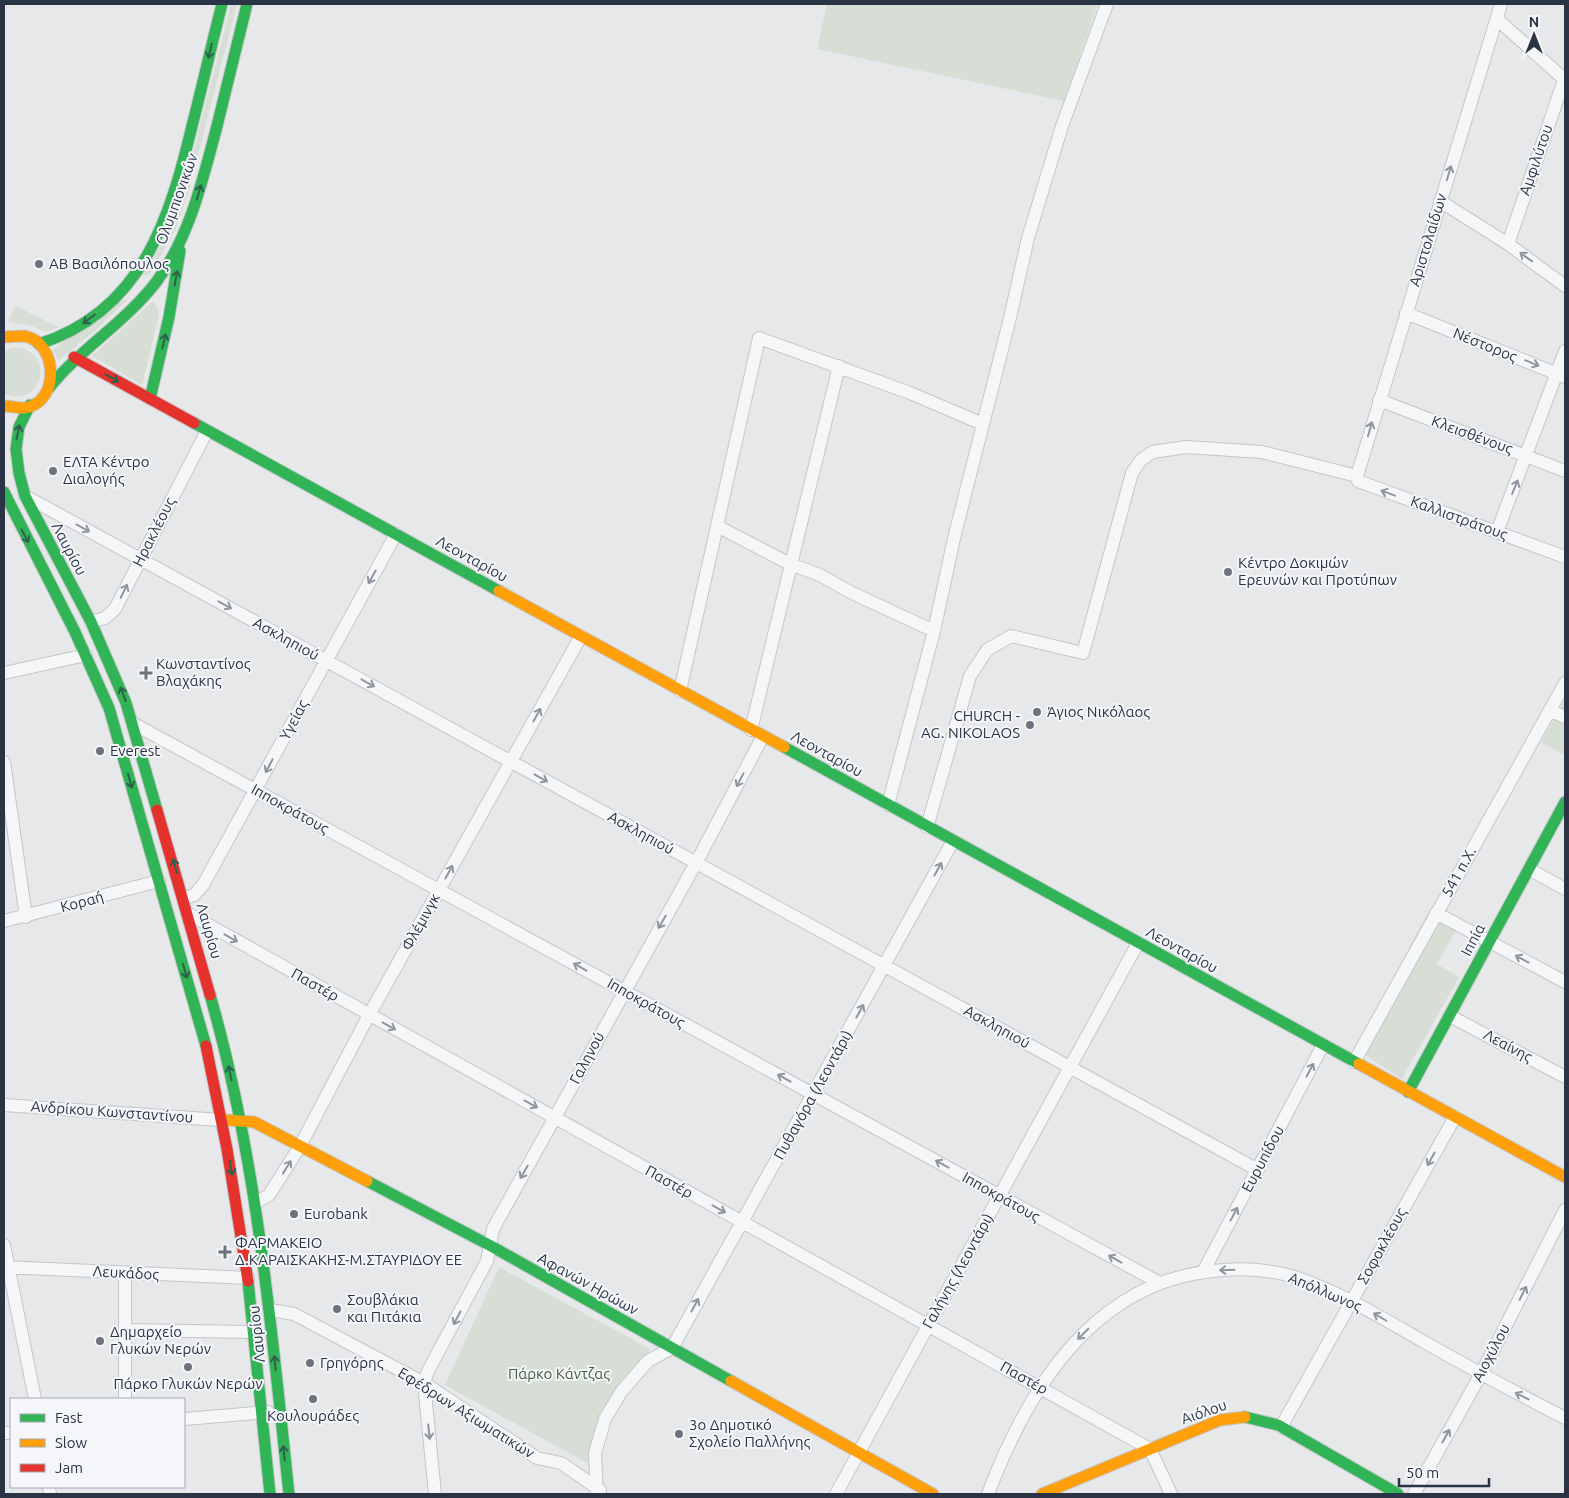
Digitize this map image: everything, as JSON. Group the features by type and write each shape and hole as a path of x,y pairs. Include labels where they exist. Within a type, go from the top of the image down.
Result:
{"street":[{"name":"Ολυμπιονικών","path":"40,344 51,342 78,327 106,306 126,287 151,251 171,208 222,4"},
{"name":"Ολυμπιονικών","path":"50,388 74,357 126,315 149,291 167,266 182,238 211,149 247,4"},
{"path":"888,805 934,631 955,534 1028,238 1062,126 1107,4"},
{"name":"Αριστολαίδων","path":"1357,476 1501,4"},
{"path":"1497,19 1565,79"},
{"name":"Αμφιλύτου","path":"1508,244 1565,79"},
{"path":"1440,201 1508,244 1565,286"},
{"path":"150,399 169,317 182,238"},
{"path":"126,287 149,291 165,301 169,317"},
{"name":"Νέστορος","path":"1406,313 1561,375"},
{"path":"6,334 29,338 40,344 52,366 50,388"},
{"path":"680,691 759,338 910,392 983,424"},
{"path":"1497,532 1561,375 1565,351"},
{"name":"Λεονταρίου","path":"74,357 1565,1177"},
{"path":"751,730 839,366"},
{"name":"Λαυρίου","path":"50,388 44,396 30,405 22,417 15,452 19,478 25,496 91,622 116,676 134,724 222,1035 256,1202 270,1310 289,1494"},
{"name":"Κλεισθένους","path":"1379,400 1565,471"},
{"path":"4,406 13,408 30,405"},
{"name":"Ηρακλέους","path":"91,622 105,618 115,609 207,431"},
{"path":"927,827 970,676 987,650 1011,636 1082,653 1132,473 1146,456 1174,448 1239,449 1282,456 1357,476"},
{"name":"Καλλιστράτους","path":"1357,476 1358,482 1565,557"},
{"name":"Λαυρίου","path":"4,492 86,655 115,726 205,1041 238,1207 248,1278 270,1494"},
{"name":"Ασκληπιού","path":"25,496 1258,1170"},
{"path":"717,526 790,564 820,575 850,592 934,631"},
{"name":"Υγείας","path":"184,898 194,895 199,891 396,534"},
{"name":"Φλέμινγκ","path":"256,1202 269,1195 300,1146 369,1015 581,636"},
{"path":"4,673 86,655"},
{"name":"541 π.Χ.","path":"1354,1062 1565,683"},
{"path":"1550,711 1565,717"},
{"name":"Ιπποκράτους","path":"134,724 1158,1282"},
{"name":"Γαληνού","path":"424,1383 487,1261 493,1229 623,990 696,863 763,736"},
{"path":"4,762 26,917"},
{"name":"Ιππία","path":"1408,1092 1565,802"},
{"name":"Πυθαγόρα (Λεοντάρι)","path":"672,1348 954,841"},
{"path":"1529,869 1565,889"},
{"name":"Κοραή","path":"4,921 26,917 159,881"},
{"path":"1436,913 1565,982"},
{"name":"Παστέρ","path":"189,914 1150,1448"},
{"name":"Γαλήνης (Λεοντάρι)","path":"836,1494 1138,943"},
{"name":"Λεαίνης","path":"1450,1016 1565,1077"},
{"name":"Ευρυπίδου","path":"1203,1272 1323,1045"},
{"name":"Ανδρίκου Κωνσταντίνου","path":"4,1105 221,1120"},
{"name":"Σοφοκλέους","path":"1281,1427 1455,1117"},
{"name":"Αφανών Ηρώων","path":"221,1120 254,1122 491,1246 933,1494"},
{"name":"Αιοχύλου","path":"1414,1494 1481,1374 1565,1210"},
{"path":"4,1244 6,1267 35,1398"},
{"name":"Λευκάδος","path":"6,1267 248,1278"},
{"name":"Απόλλωνος","path":"988,1494 1007,1448 1040,1387 1068,1350 1100,1318 1125,1300 1158,1282 1203,1272 1239,1270 1273,1272 1307,1282 1351,1301 1481,1374 1565,1418"},
{"path":"125,1273 125,1398"},
{"name":"Εφέδρων Αξιωματικών","path":"270,1310 294,1314 424,1383 537,1458 561,1463 599,1491"},
{"path":"125,1330 254,1332"},
{"path":"599,1491 595,1452 605,1418 621,1392 648,1361 672,1348"},
{"path":"424,1383 435,1494"},
{"path":"185,1419 280,1412"},
{"name":"Αιόλου","path":"1042,1494 1229,1417 1258,1418 1281,1427 1398,1494"},
{"path":"1150,1448 1171,1494"}],"green space":[{"path":"231,4 237,4 189,190 176,229 150,274 143,275 164,240 179,203"},
{"path":"827,4 1098,4 1064,101 817,49"},
{"path":"130,297 98,328 58,361 53,349 121,301"},
{"path":"153,301 158,308 159,315 142,385 92,356"},
{"path":"16,306 58,327 47,332 29,325 8,321"},
{"path":"19,347 31,353 38,361 40,371 39,380 34,389 26,395 16,397 4,394 4,350"},
{"path":"1565,699 1565,756 1541,742"},
{"path":"1428,912 1457,928 1437,964 1459,977 1402,1079 1356,1049"},
{"name":"Πάρκο Κάντζας","path":"499,1267 650,1349 587,1463 445,1385"}],"traffic: fast":[{"path":"39,344 75,329 104,309 127,285 146,257 162,226 174,193 222,4"},
{"path":"49,388 75,360 145,296 157,281 178,245 187,226 206,166 247,4"},
{"path":"150,399 169,317 180,251"},
{"path":"30,405 19,427 16,449 19,473 25,496 91,622 126,703 157,810"},
{"path":"194,423 499,591"},
{"path":"4,492 75,632 109,708 206,1046"},
{"path":"784,747 1359,1064"},
{"path":"1408,1092 1565,802"},
{"path":"210,995 240,1118 251,1180 268,1305 289,1494"},
{"path":"367,1181 491,1246 731,1381"},
{"path":"248,1281 270,1494"},
{"path":"1245,1417 1278,1425 1398,1494"}],"traffic: slow":[{"path":"4,337 24,336 36,341 44,349 49,360 51,373 49,385 44,396 36,404 24,408 4,406"},
{"path":"499,591 784,747"},
{"path":"1359,1064 1565,1177"},
{"path":"226,1120 254,1122 367,1181"},
{"path":"731,1381 933,1494"},
{"path":"1042,1494 1220,1420 1245,1417"}],"traffic: jam":[{"path":"74,357 194,423"},
{"path":"157,810 210,995"},
{"path":"206,1046 227,1149 248,1281"}],"place":[{"name":"ΑΒ Βασιλόπουλος","path":"39,264"},
{"name":"ΕΛΤΑ Κέντρο Διαλογής","path":"53,471"},
{"name":"Κέντρο Δοκιμών Ερευνών και Προτύπων","path":"1228,572"},
{"name":"Κωνσταντίνος Βλαχάκης","path":"146,673"},
{"name":"Άγιος Νικόλαος","path":"1037,712"},
{"name":"CHURCH - AG. NIKOLAOS","path":"1030,725"},
{"name":"Everest","path":"100,751"},
{"name":"Eurobank","path":"294,1214"},
{"name":"ΦΑΡΜΑΚΕΙΟ Δ.ΚΑΡΑΙΣΚΑΚΗΣ-Μ.ΣΤΑΥΡΙΔΟΥ ΕΕ","path":"225,1252"},
{"name":"Σουβλάκια και Πιτάκια","path":"337,1309"},
{"name":"Δημαρχείο Γλυκών Νερών","path":"100,1341"},
{"name":"Γρηγόρης","path":"310,1363"},
{"name":"Πάρκο Γλυκών Νερών","path":"188,1367"},
{"name":"Κουλουράδες","path":"313,1399"},
{"name":"3ο Δημοτικό Σχολείο Παλλήνης","path":"679,1434"}]}
